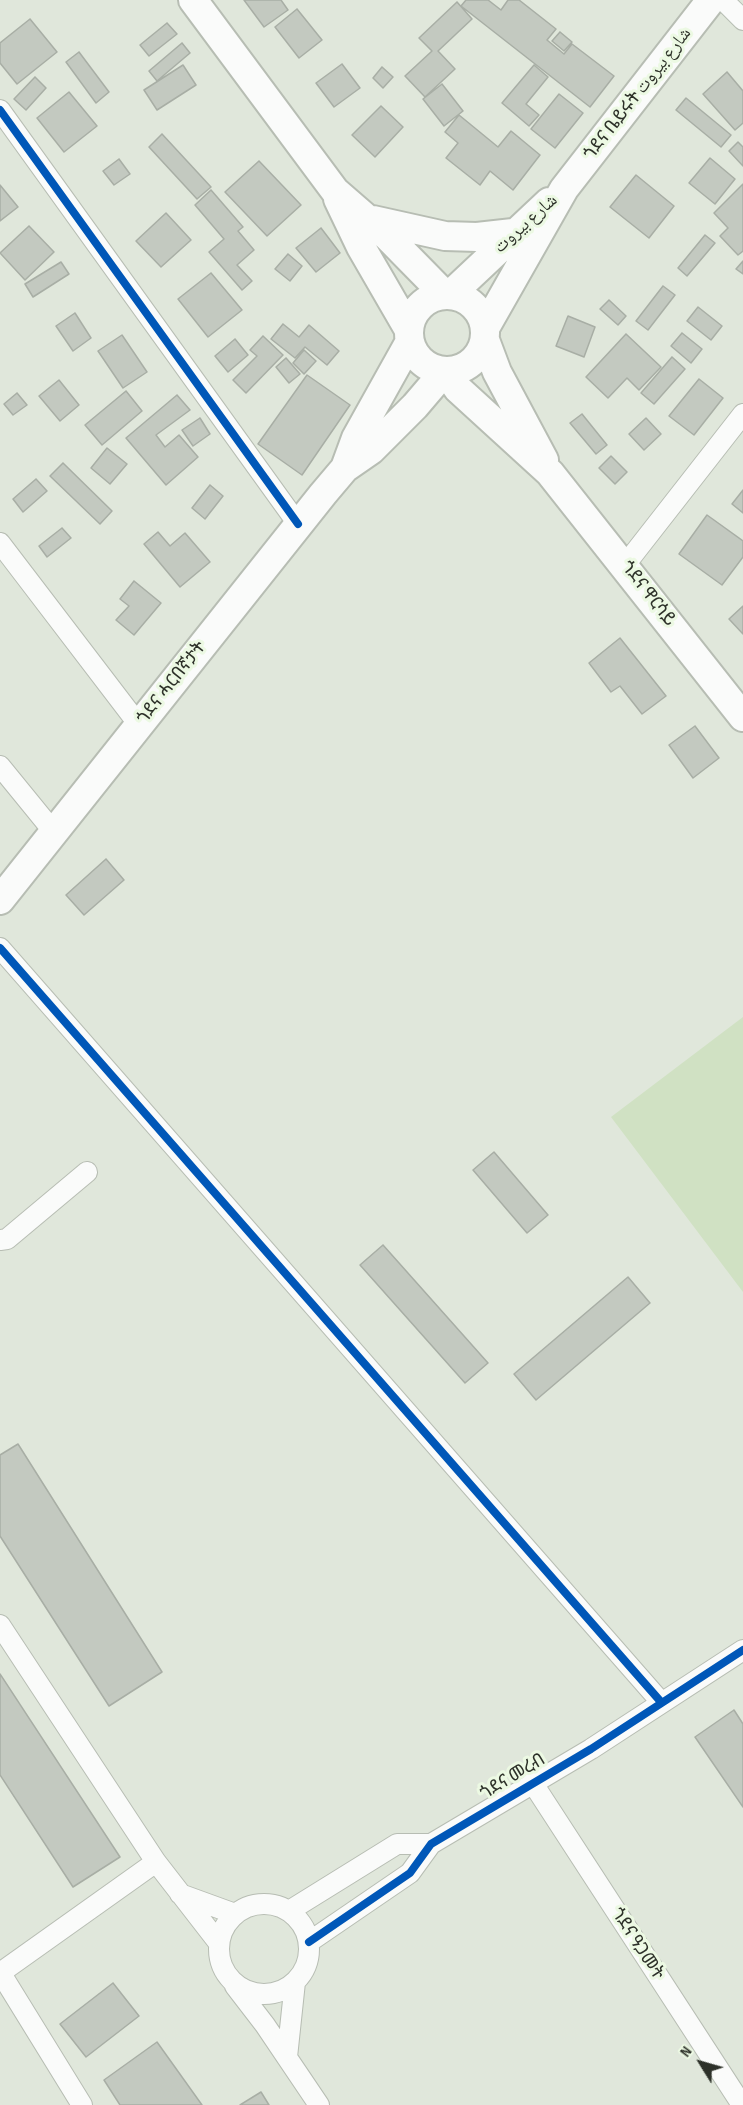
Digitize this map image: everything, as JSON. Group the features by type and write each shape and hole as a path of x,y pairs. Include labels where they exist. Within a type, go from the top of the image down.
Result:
{"main road":[{"path":"193,0 335,191 361,247 409,336 416,357 429,368 445,372 459,370 471,363 480,353 485,334 477,309 460,297 448,295 425,302 417,310 409,336 356,438 345,468"},
{"name":"ጎደና ቤይሩት شارع بيروت","path":"564,189 711,0"},
{"name":"شارع بيروت","path":"448,295 513,233 564,189"},
{"name":"شارع بيروت","path":"485,334 564,189"},
{"path":"335,191 448,295"},
{"path":"368,219 445,237 477,237 513,233"},
{"name":"ጎደና ዋርሳይ","path":"485,334 497,372 550,472"},
{"path":"345,468 371,450 445,372"},
{"name":"ጎደና ዋርሳይ","path":"445,372 458,389 550,472 743,717"},
{"name":"ጎደና ሓርበኛታት","path":"0,900 345,468"}],"street":[{"path":"723,0 743,20"},
{"path":"0,110 298,524"},
{"path":"625,565 743,414"},
{"path":"0,543 139,725"},
{"path":"0,766 53,831"},
{"path":"0,948 661,1702"},
{"path":"0,1240 7,1239 87,1172"},
{"path":"0,1624 156,1862 218,1942 222,1967 227,1977 287,2057 319,2105"},
{"name":"ጎደና መረብ","path":"309,1942 410,1874 431,1844 591,1749 743,1650"},
{"name":"ጎደና ዓጋመት","path":"532,1782 742,2105"},
{"path":"289,1911 397,1844 431,1844"},
{"path":"82,2105 0,1972 156,1862"},
{"path":"341,1879 359,1908"},
{"path":"180,1894 235,1914"},
{"path":"218,1942 227,1922 235,1914 260,1904 274,1904 289,1911 305,1928 309,1942 309,1957 304,1971 296,1982 283,1991 260,1994 239,1988 227,1977"},
{"path":"287,2057 296,1982"}],"green space":[{"path":"743,1017 743,1292 611,1117"}],"building":[{"path":"244,0 281,0 288,10 264,27"},
{"path":"466,0 488,0 501,10 508,0 519,0 556,29 547,40 564,54 572,44 614,76 590,107 461,6"},
{"path":"457,2 472,19 438,51 455,69 425,97 405,76 432,51 419,38"},
{"path":"297,9 322,40 299,58 275,27"},
{"path":"30,19 57,52 17,84 0,63 0,43"},
{"path":"167,23 177,34 149,56 140,45"},
{"path":"560,32 572,42 564,51 552,41"},
{"path":"182,43 190,53 157,81 149,71"},
{"path":"79,52 109,92 96,103 66,62"},
{"path":"342,64 360,88 334,107 316,83"},
{"path":"183,65 196,85 157,110 144,90"},
{"path":"534,65 548,77 526,104 539,115 529,126 502,103"},
{"path":"382,67 393,77 383,88 373,78"},
{"path":"727,72 743,91 743,123 735,130 703,94"},
{"path":"35,77 46,88 26,110 14,99"},
{"path":"442,84 463,111 444,126 423,99"},
{"path":"69,92 97,126 64,152 37,118"},
{"path":"559,94 583,113 555,148 531,129"},
{"path":"686,98 731,135 721,147 676,110"},
{"path":"381,106 403,127 375,157 352,135"},
{"path":"459,115 498,147 511,131 540,155 513,190 490,171 480,185 446,158 458,143 445,132"},
{"path":"162,134 211,187 197,199 149,147"},
{"path":"738,142 743,147 743,166 729,151"},
{"path":"710,158 735,179 715,204 689,183"},
{"path":"119,159 130,174 114,185 103,171"},
{"path":"259,161 301,205 267,236 225,192"},
{"path":"636,175 674,206 649,238 610,207"},
{"path":"743,184 743,251 738,255 720,236 728,228 714,213"},
{"path":"0,185 18,207 0,221"},
{"path":"211,190 243,227 238,231 254,250 237,265 252,281 242,290 209,252 224,239 195,205"},
{"path":"166,213 191,240 161,267 136,241"},
{"path":"29,226 54,252 25,280 0,253"},
{"path":"321,228 340,253 316,272 296,248"},
{"path":"705,235 715,243 687,276 678,268"},
{"path":"288,254 302,266 290,281 275,269"},
{"path":"743,261 743,274 736,269"},
{"path":"61,262 69,274 33,297 25,284"},
{"path":"211,273 242,310 208,337 178,299"},
{"path":"663,286 675,295 648,330 636,321"},
{"path":"609,300 626,316 618,325 600,309"},
{"path":"698,307 722,326 711,340 687,321"},
{"path":"75,313 91,338 73,351 56,326"},
{"path":"568,316 595,327 584,357 556,346"},
{"path":"283,324 299,337 309,325 339,351 327,365 305,347 295,358 271,339"},
{"path":"682,333 702,349 691,363 671,346"},
{"path":"626,334 661,367 639,390 627,378 608,398 586,377"},
{"path":"122,335 147,372 123,388 98,351"},
{"path":"263,336 283,355 246,393 233,380 257,356 250,350"},
{"path":"235,339 248,355 228,372 215,356"},
{"path":"304,350 316,361 304,374 293,363"},
{"path":"672,357 685,369 654,404 641,393"},
{"path":"286,358 300,374 289,383 276,367"},
{"path":"307,375 350,405 302,475 258,444"},
{"path":"699,379 723,398 694,435 669,416"},
{"path":"59,380 79,405 60,421 39,396"},
{"path":"126,391 142,411 102,445 85,425"},
{"path":"17,393 27,405 13,415 4,404"},
{"path":"177,395 190,410 156,435 165,447 179,435 198,457 166,485 126,438"},
{"path":"582,414 607,445 596,454 570,423"},
{"path":"200,418 210,434 193,446 182,430"},
{"path":"646,418 661,434 644,450 629,434"},
{"path":"107,448 127,464 110,484 91,468"},
{"path":"611,456 627,472 615,484 599,468"},
{"path":"63,463 112,511 100,524 50,476"},
{"path":"36,479 47,491 23,512 13,499"},
{"path":"210,485 223,496 205,519 192,508"},
{"path":"743,490 743,513 732,504"},
{"path":"707,515 743,541 743,557 722,585 679,554"},
{"path":"62,528 71,538 47,557 39,546"},
{"path":"158,532 170,546 185,533 210,562 180,587 144,544"},
{"path":"134,581 161,603 134,635 116,620 129,606 120,599"},
{"path":"743,606 743,634 729,619"},
{"path":"620,638 666,696 642,714 620,686 611,692 589,663"},
{"path":"695,726 719,758 693,778 669,745"},
{"path":"106,859 124,880 84,915 66,895"},
{"path":"494,1152 548,1215 527,1233 473,1170"},
{"path":"383,1245 488,1363 465,1383 360,1265"},
{"path":"628,1277 650,1303 536,1400 514,1374"},
{"path":"18,1444 162,1672 109,1706 0,1536 0,1455"},
{"path":"0,1674 120,1857 73,1887 0,1775"},
{"path":"734,1710 743,1724 743,1807 695,1737"},
{"path":"113,1983 139,2016 86,2057 60,2024"},
{"path":"157,2042 202,2105 120,2105 104,2080"},
{"path":"261,2092 269,2105 240,2105"}],"cycle path":[{"path":"0,110 298,524"},
{"path":"0,948 661,1702"},
{"path":"309,1942 410,1873 431,1844 591,1749 743,1650"}]}
